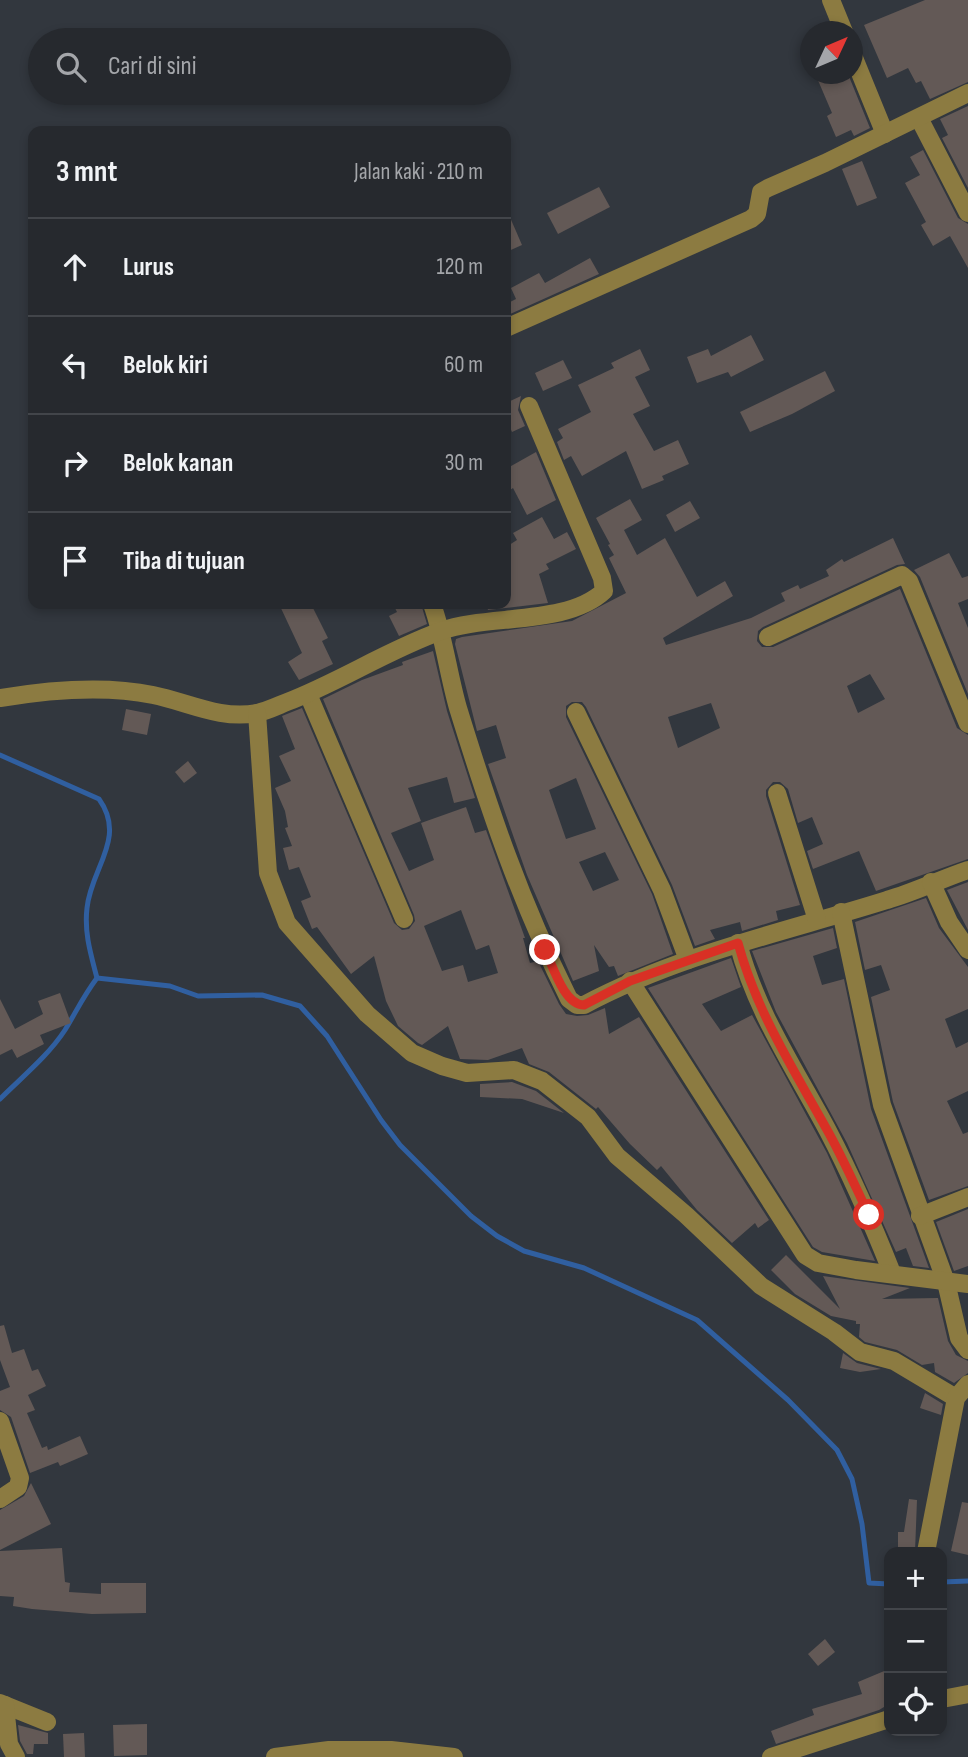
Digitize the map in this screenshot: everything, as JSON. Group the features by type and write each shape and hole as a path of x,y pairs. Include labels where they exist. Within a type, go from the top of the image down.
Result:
{"street":[{"path":"831,0 840,21"},
{"path":"863,80 885,134"},
{"path":"511,326 751,219 757,214 761,192 968,93"},
{"path":"919,117 968,213"},
{"path":"0,698 27,693 113,691 153,695 222,714 257,713 309,694 442,630 574,607 604,591 602,578 529,406"},
{"path":"768,636 902,575 909,581 968,723"},
{"path":"434,609 442,630 449,678 500,843 533,926 569,999 577,1005 584,1005 630,981 688,960 841,912 892,899 968,870"},
{"path":"309,694 404,919"},
{"path":"576,712 663,890 688,960"},
{"path":"257,713 268,873 287,923 367,1014 412,1053 442,1066 467,1073 514,1070 542,1081 588,1117 617,1156 686,1215 761,1286 834,1332 860,1352 894,1362 961,1391 927,1547"},
{"path":"777,793 817,920"},
{"path":"931,882 949,922 968,950"},
{"path":"841,912 882,1105 944,1278 959,1338 968,1350"},
{"path":"738,943 747,975 767,1023 827,1130 869,1215 892,1273"},
{"path":"630,981 805,1255 818,1263 968,1283"},
{"path":"920,1216 968,1197"},
{"path":"0,1421 20,1478 18,1487 0,1499"},
{"path":"947,1698 968,1694"},
{"path":"2,1704 47,1722"},
{"path":"2,1704 9,1744 16,1757"},
{"path":"771,1757 884,1721"},
{"path":"275,1757 329,1751 391,1750 454,1757"}],"building":[{"path":"925,0 968,0 968,82 930,99 921,81 916,83 908,68 887,78 864,25"},
{"path":"820,84 852,84 870,128 854,136 851,130 836,137 827,116 832,113"},
{"path":"968,106 968,188 942,138 948,135 940,119"},
{"path":"923,150 958,218 968,224 968,268 950,236 933,246 921,225 926,222 905,183 920,175 910,157"},
{"path":"862,161 877,198 857,206 842,169"},
{"path":"599,187 610,207 558,234 547,213"},
{"path":"511,220 522,245 511,250"},
{"path":"590,258 599,274 511,314 511,302 516,299 511,288 539,273 545,283"},
{"path":"751,335 764,360 731,377 728,372 697,383 687,357 708,349 711,356"},
{"path":"640,349 650,370 635,377 650,406 633,414 654,451 678,440 689,464 662,476 664,480 642,489 626,451 582,476 571,456 564,460 557,442 563,438 558,429 591,412 578,385 614,368 611,363"},
{"path":"563,360 572,378 543,391 535,373"},
{"path":"825,371 835,391 750,432 740,412"},
{"path":"521,396 518,410 525,426 512,432 511,430 511,401"},
{"path":"536,452 556,500 527,515 513,488 511,489 511,466"},
{"path":"630,499 642,520 624,530 637,555 665,538 697,597 725,581 733,596 663,638 666,645 751,618 785,601 781,593 798,585 800,589 829,576 826,570 842,559 844,562 893,538 905,564 897,565 763,627 758,631 757,641 762,647 773,647 900,589 957,728 968,735 968,859 876,891 859,851 813,869 807,851 823,844 812,817 798,823 788,789 780,782 773,782 766,790 766,796 800,905 776,911 778,920 742,931 740,922 710,930 715,939 695,946 672,885 586,707 582,702 572,702 566,706 566,717 652,894 673,954 618,976 614,966 609,967 594,945 599,971 573,981 527,875 488,764 506,758 496,725 477,731 455,644 456,639 462,637 572,621 626,593 609,558 614,555 608,545 610,544 596,518","holes":["870,674 885,699 858,713 847,686","711,703 720,728 678,748 668,717","576,778 596,829 566,839 549,790","605,852 619,880 593,891 579,862"]},
{"path":"690,501 700,518 675,532 666,515"},
{"path":"542,517 554,539 567,532 576,549 546,564 549,569 539,574 548,603 511,607 511,544 517,540 513,533"},
{"path":"949,553 962,578 968,576 968,599 958,603 968,628 968,694 920,577 914,570"},
{"path":"281,609 314,609 328,638 322,641 333,664 299,680 288,662 302,653"},
{"path":"396,609 422,609 427,624 399,636 389,616 397,612"},
{"path":"433,651 447,711 475,798 454,803 447,777 408,788 421,821 391,833 409,871 434,860 421,823 466,807 475,833 486,830 525,938 530,963 538,961 566,1014 588,1015 605,1008 609,1034 639,1017 769,1220 758,1228 755,1223 732,1243 697,1210 661,1166 657,1170 598,1107 596,1109 549,1072 529,1064 522,1048 488,1060 460,1059 448,1026 422,1045 418,1043 398,1026 386,1001 374,956 351,974 317,927 312,929 301,901 311,897 299,867 289,870 283,848 292,846 285,828 288,827 285,811 275,788 291,781 279,756 295,749 282,716 302,708 394,923 402,930 409,929 415,921 414,915 323,699 362,680 403,665 402,662","holes":["461,910 476,950 489,945 498,973 468,982 463,965 442,971 424,926"]},
{"path":"126,709 151,714 147,735 122,730"},
{"path":"188,761 197,773 184,783 175,772"},
{"path":"968,882 968,930 947,890"},
{"path":"926,898 939,928 968,967 968,1009 945,1019 956,1048 968,1042 968,1091 947,1101 963,1134 968,1132 968,1186 929,1200 893,1102 871,997 890,990 881,965 865,970 855,922"},
{"path":"833,928 837,948 813,956 822,985 844,979 871,1109 929,1268 913,1266 906,1248 896,1252 847,1143 776,1012 752,951"},
{"path":"731,958 741,987 702,1004 721,1031 752,1015 827,1153 875,1261 822,1252 813,1247 648,988"},
{"path":"60,993 71,1023 40,1035 44,1044 17,1058 12,1049 0,1055 0,999 15,1029 43,1014 38,1001"},
{"path":"512,1082 536,1091 564,1113 522,1099 480,1097 480,1084"},
{"path":"968,1209 968,1266 954,1271 936,1222"},
{"path":"786,1255 840,1309 823,1276 910,1288 882,1299 938,1298 948,1341 956,1355 968,1361 968,1373 954,1383 935,1372 934,1363 922,1365 897,1350 865,1342 859,1337 860,1324 831,1316 795,1294 771,1270"},
{"path":"4,1325 12,1353 24,1349 32,1371 38,1369 46,1386 28,1395 35,1410 27,1413 42,1448 47,1446 48,1450 80,1436 88,1454 60,1466 58,1462 30,1473 11,1417 0,1410 0,1391 10,1387 0,1360 0,1326"},
{"path":"843,1353 857,1363 881,1369 860,1372 840,1368"},
{"path":"925,1393 943,1404 941,1415 920,1408"},
{"path":"31,1483 51,1524 0,1550 0,1510 24,1496"},
{"path":"909,1499 917,1500 915,1547 898,1547 898,1532 904,1532"},
{"path":"962,1502 968,1503 968,1555 951,1551"},
{"path":"62,1548 65,1582 70,1583 69,1592 101,1594 101,1583 146,1583 146,1613 92,1614 32,1609 13,1606 14,1597 0,1596 0,1551"},
{"path":"825,1639 835,1652 818,1666 808,1654"},
{"path":"884,1671 884,1707 776,1744 771,1731 814,1715 812,1709 862,1694 858,1682"},
{"path":"147,1724 147,1755 114,1756 113,1725"},
{"path":"18,1725 48,1733 48,1744 34,1744 33,1754 27,1754 20,1741"},
{"path":"84,1733 85,1757 64,1757 63,1734"}],"waterway":[{"path":"0,755 99,799 107,813 109,840 90,893 86,917 97,978"},
{"path":"0,1099 58,1040 97,978 170,986 198,996 262,995 300,1006 327,1036 400,1145 471,1216 497,1236 524,1251 584,1268 697,1320 788,1400 837,1450 852,1479 862,1524 869,1583 884,1584"},
{"path":"947,1582 968,1581"}],"route":[{"path":"545,950 569,999 577,1005 584,1005 630,981 738,943 747,975 767,1023 827,1130 869,1215"}]}
